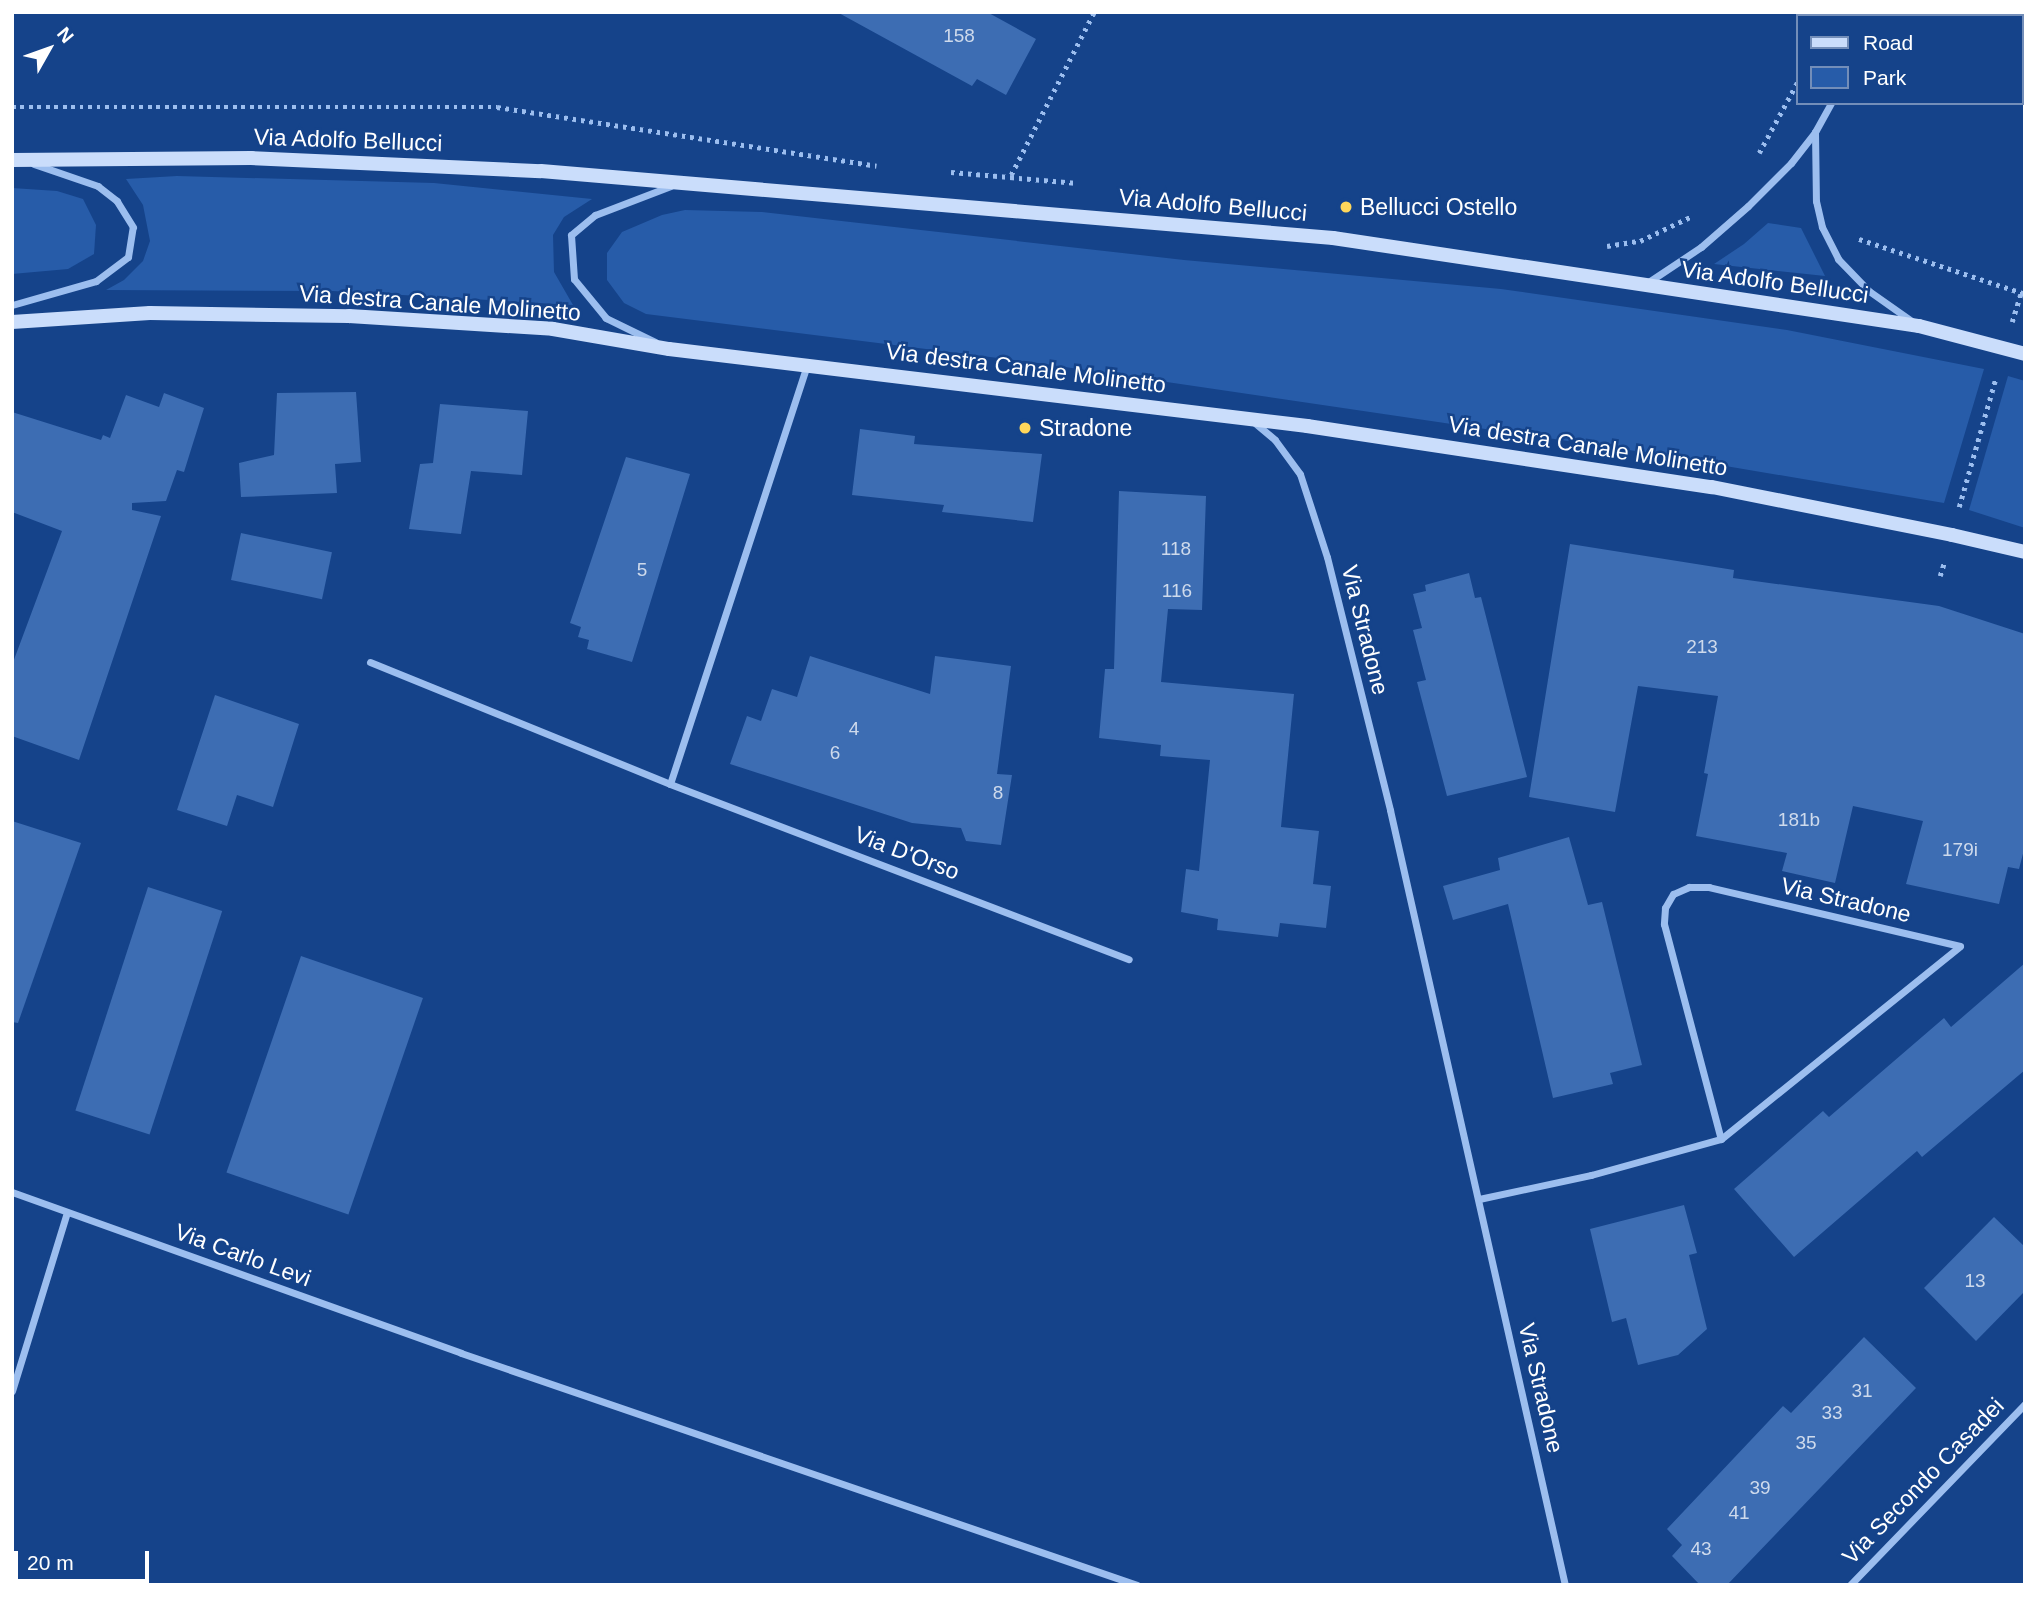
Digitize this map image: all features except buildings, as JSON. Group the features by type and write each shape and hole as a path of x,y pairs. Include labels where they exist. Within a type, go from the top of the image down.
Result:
{"street":[{"path":"1643,285 1700,247 1748,206 1815,132 1830,105"},
{"path":"1815,132 1816,201 1822,226 1838,259 1869,291 1919,326"},
{"name":"Via Adolfo Bellucci","path":"17,160 251,158 541,171 1333,238 1919,326 2025,354"},
{"path":"12,304 96,281 128,257 132,227 117,201 98,186 17,160"},
{"name":"Via Adolfo Bellucci","path":"669,349 606,318 574,279 571,235 595,215 681,182"},
{"name":"Via destra Canale Molinetto","path":"12,321 150,313 349,316 553,329 669,349 1249,418 1712,488 2025,552"},
{"path":"670,784 807,365"},
{"name":"Via Stradone","path":"1249,418 1289,457 1309,493 1390,810 1565,1585"},
{"name":"Via D'Orso","path":"370,662 670,784 1129,958"},
{"name":"Via Stradone","path":"1479,1199 1591,1175 1721,1139 1960,946 1709,887 1689,887 1674,894 1665,908 1664,924 1721,1139"},
{"name":"Via Carlo Levi","path":"12,1192 461,1353 1137,1585"},
{"path":"12,1391 67,1212"},
{"name":"Via Secondo Casadei","path":"1850,1585 2025,1404"}],"path":[{"path":"1011,175 1094,12"},
{"path":"1755,161 1796,85"},
{"path":"12,107 497,107 888,167"},
{"path":"942,172 1011,175 1079,183"},
{"path":"1940,576 2021,292"}],"green space":[{"path":"177,176 434,183 592,199 564,217 553,235 554,272 573,305 333,291 106,290 124,280 143,261 150,241 143,205 126,179"},
{"path":"12,188 57,191 83,199 96,225 94,254 68,269 12,274"},
{"path":"685,210 762,212 1184,260 1501,289 1787,330 1984,369 1944,503 1649,453 1031,362 646,314 624,303 607,280 607,253 622,232 662,215"},
{"path":"1768,223 1801,228 1825,276 1714,264 1744,244"},
{"path":"2008,376 2025,381 2025,528 1969,510"}],"place":[{"name":"Bellucci Ostello","path":"1346,207"},
{"name":"Stradone","path":"1025,428"}]}
